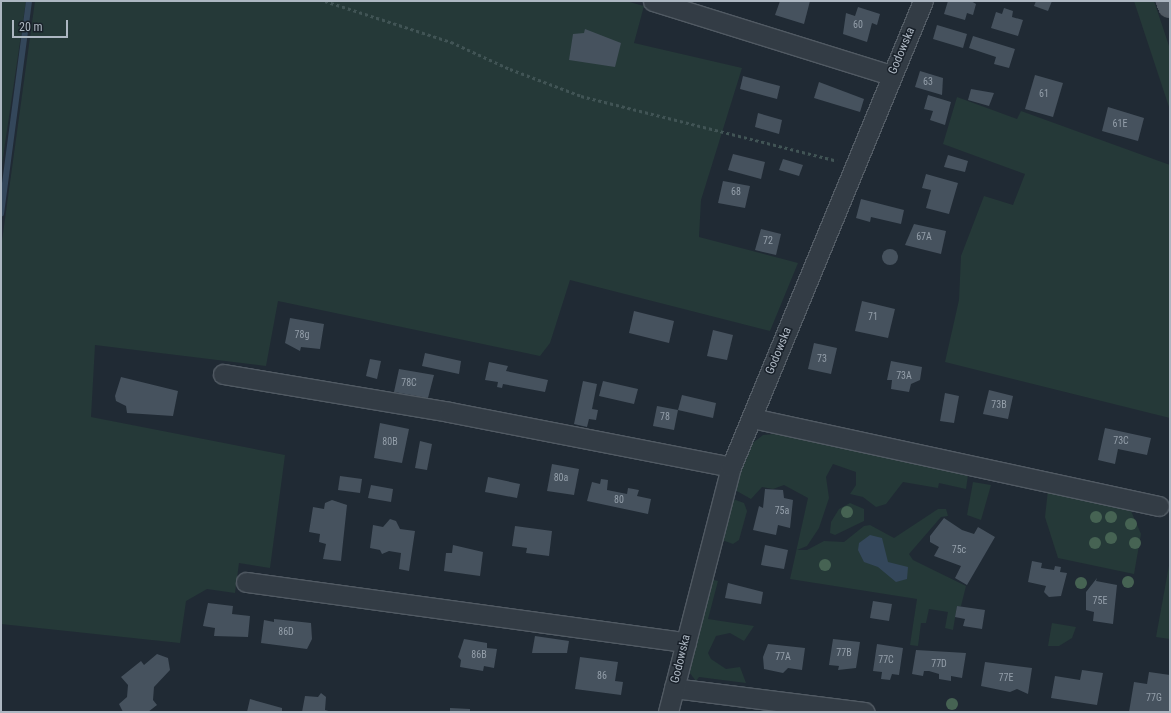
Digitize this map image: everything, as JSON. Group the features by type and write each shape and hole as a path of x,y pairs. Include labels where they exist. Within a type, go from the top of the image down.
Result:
{"main road":[{"path":"1168,1 1170,6"}],"street":[{"path":"653,1 891,75"},
{"name":"Godowska","path":"668,712 731,467 891,75 923,1"},
{"path":"223,374 449,412 731,467"},
{"path":"752,418 1159,506"},
{"path":"246,582 686,642"},
{"path":"674,688 864,712"}],"path":[{"path":"325,1 451,42 510,69 581,96 854,166"}],"green space":[{"path":"1,1 26,1 1,171"},
{"path":"35,1 626,1 644,6 634,43 742,68 701,200 699,237 798,263 770,331 570,280 550,343 540,356 278,301 266,366 95,345 91,417 285,455 270,568 239,563 235,593 207,589 186,601 180,643 1,624 1,248"},
{"path":"1134,1 1154,1 1170,49 1170,110"},
{"path":"957,97 1017,119 1021,111 1170,165 1170,418 945,362 959,300 961,256 984,196 1013,205 1025,174 943,144"},
{"path":"775,434 968,475 966,489 939,483 938,488 903,482 886,504 876,507 863,497 850,494 856,485 856,472 833,464 826,477 829,498 819,528 807,546 797,550 807,550 824,541 844,542 864,526 870,525 894,538 938,509 946,509 948,516 941,517 909,554 913,560 966,586 961,606 957,606 953,630 945,628 948,612 929,609 926,623 921,623 918,646 910,645 917,599 790,579 808,498 784,485 773,489 762,487 751,499 735,490 750,445 763,435"},
{"path":"973,482 991,485 981,520 967,515"},
{"path":"1048,490 1131,511 1141,534 1134,574 1058,558 1045,517"},
{"path":"733,499 744,503 747,511 739,540 733,544 722,540"},
{"path":"850,503 864,509 864,521 835,535 830,533 831,522 839,509"},
{"path":"1170,560 1170,639 1156,637"},
{"path":"710,579 718,581 708,619 754,626 744,641 730,633 716,636 708,653 711,659 726,669 740,667 746,683 699,677 696,681 689,672"},
{"path":"1052,623 1076,627 1072,638 1059,646 1048,646"}],"water":[{"path":"870,535 882,538 888,562 908,567 907,579 896,582 878,567 864,562 858,550 859,543"}],"building":[{"path":"780,1 810,1 804,24 775,15"},
{"path":"948,1 971,1 976,4 973,15 967,13 965,20 944,14"},
{"path":"1036,1 1052,1 1048,11 1034,6"},
{"path":"858,7 880,14 877,25 872,23 867,42 843,34 846,13 855,16"},
{"path":"1004,8 1013,11 1012,17 1023,20 1018,36 991,28 996,12 1002,14"},
{"path":"937,25 967,34 963,48 933,39"},
{"path":"585,29 621,43 615,67 569,60 573,34 584,33"},
{"path":"973,36 1015,49 1009,68 994,64 996,57 969,48"},
{"path":"920,71 943,78 942,95 915,87"},
{"path":"1035,75 1063,83 1053,117 1025,109"},
{"path":"743,76 780,86 777,99 740,89"},
{"path":"819,82 864,99 860,112 814,98"},
{"path":"971,89 994,93 989,106 968,100"},
{"path":"928,95 951,102 945,125 930,120 933,111 924,109"},
{"path":"1108,107 1144,118 1138,141 1102,131"},
{"path":"758,113 782,120 779,134 755,127"},
{"path":"733,154 765,162 761,179 728,170"},
{"path":"948,155 968,161 965,172 944,167"},
{"path":"783,159 803,165 799,176 779,170"},
{"path":"926,174 958,183 949,214 926,208 931,190 922,188"},
{"path":"723,181 750,186 745,208 718,203"},
{"path":"861,199 904,210 901,224 871,217 870,222 856,218"},
{"path":"914,224 946,231 941,254 905,245"},
{"path":"761,229 781,234 776,255 755,250"},
{"path":"890,249 896,251 898,257 896,263 890,265 884,263 882,257 884,251"},
{"path":"862,301 895,309 888,338 855,331"},
{"path":"634,311 674,321 669,343 629,333"},
{"path":"290,318 324,324 320,349 301,347 300,351 285,343"},
{"path":"713,330 733,335 727,360 707,356"},
{"path":"814,343 837,348 831,374 808,369"},
{"path":"425,353 461,361 459,374 422,366"},
{"path":"370,359 381,361 377,379 366,376"},
{"path":"891,361 922,367 920,380 911,384 909,392 891,389 892,380 887,380"},
{"path":"489,362 508,366 506,371 548,380 545,392 503,384 502,388 497,387 498,382 485,380"},
{"path":"399,369 434,375 428,398 394,392"},
{"path":"121,377 178,391 173,416 127,413 126,406 116,401 115,396"},
{"path":"583,381 597,384 592,409 598,410 596,420 589,419 587,427 574,424"},
{"path":"603,381 638,389 634,404 599,396"},
{"path":"989,390 1013,396 1008,419 983,414"},
{"path":"945,393 959,396 954,423 940,421"},
{"path":"682,395 716,403 713,418 678,410"},
{"path":"657,406 678,410 674,430 653,426"},
{"path":"380,423 409,429 402,463 374,458"},
{"path":"1105,428 1151,438 1147,455 1118,449 1115,464 1098,460"},
{"path":"420,441 432,444 427,470 415,468"},
{"path":"552,464 579,469 574,495 547,491"},
{"path":"340,476 362,479 360,493 338,490"},
{"path":"488,477 520,484 517,498 485,492"},
{"path":"601,479 608,480 607,490 627,494 628,488 639,490 637,496 651,499 648,514 587,501 592,482 600,484"},
{"path":"371,485 393,489 391,502 368,498"},
{"path":"765,489 783,490 784,498 793,500 790,528 778,525 776,535 753,530 759,506 763,508"},
{"path":"332,500 347,505 341,561 323,559 326,544 319,542 320,534 309,532 313,507 324,509 325,503"},
{"path":"944,518 962,530 974,534 978,527 995,537 967,585 955,578 961,566 934,556 939,547 930,542 930,536"},
{"path":"390,519 396,521 400,529 415,531 409,571 399,569 401,553 389,551 382,554 380,550 370,548 373,525 383,527"},
{"path":"515,526 552,531 549,556 526,553 527,548 512,546"},
{"path":"453,545 483,552 480,576 444,571 446,553 452,553"},
{"path":"765,545 788,550 784,569 761,565"},
{"path":"1032,561 1042,563 1041,568 1054,570 1055,566 1061,567 1060,572 1067,573 1061,596 1049,597 1044,592 1046,586 1028,582"},
{"path":"1097,578 1096,581 1117,585 1113,624 1093,621 1094,612 1086,610 1086,592"},
{"path":"728,583 763,592 761,604 725,598"},
{"path":"873,601 892,604 889,621 870,618"},
{"path":"208,603 233,606 232,614 250,616 248,637 214,636 215,628 203,626"},
{"path":"957,606 985,610 982,629 963,626 965,619 955,617"},
{"path":"274,619 311,623 312,639 307,649 261,643 264,620 274,622"},
{"path":"535,636 569,641 567,653 532,653"},
{"path":"464,639 487,643 487,648 497,649 494,668 484,666 483,671 460,667 461,660 458,657"},
{"path":"833,639 860,642 856,668 838,670 839,666 829,665"},
{"path":"768,644 805,648 802,670 788,668 783,673 764,669 763,657"},
{"path":"877,644 903,648 899,675 892,674 890,680 881,679 882,672 873,671"},
{"path":"916,650 966,653 962,678 951,676 951,681 939,679 939,674 929,671 924,671 923,676 912,674"},
{"path":"157,654 168,658 170,670 154,687 153,700 157,705 148,712 123,712 119,704 127,697 128,685 121,677 141,661 144,665"},
{"path":"580,657 618,662 615,681 623,682 621,695 575,689"},
{"path":"985,662 1032,668 1028,694 1017,689 1010,692 981,686"},
{"path":"1082,670 1103,673 1097,705 1051,698 1055,676 1080,680"},
{"path":"1149,672 1170,675 1170,712 1129,712 1134,682 1147,684"},
{"path":"321,693 326,697 325,710 332,712 302,712 305,696 318,697"},
{"path":"250,699 282,708 282,712 247,712"},
{"path":"450,708 470,709 470,712 450,712"}],"waterway":[{"path":"1,214 29,1"}]}
